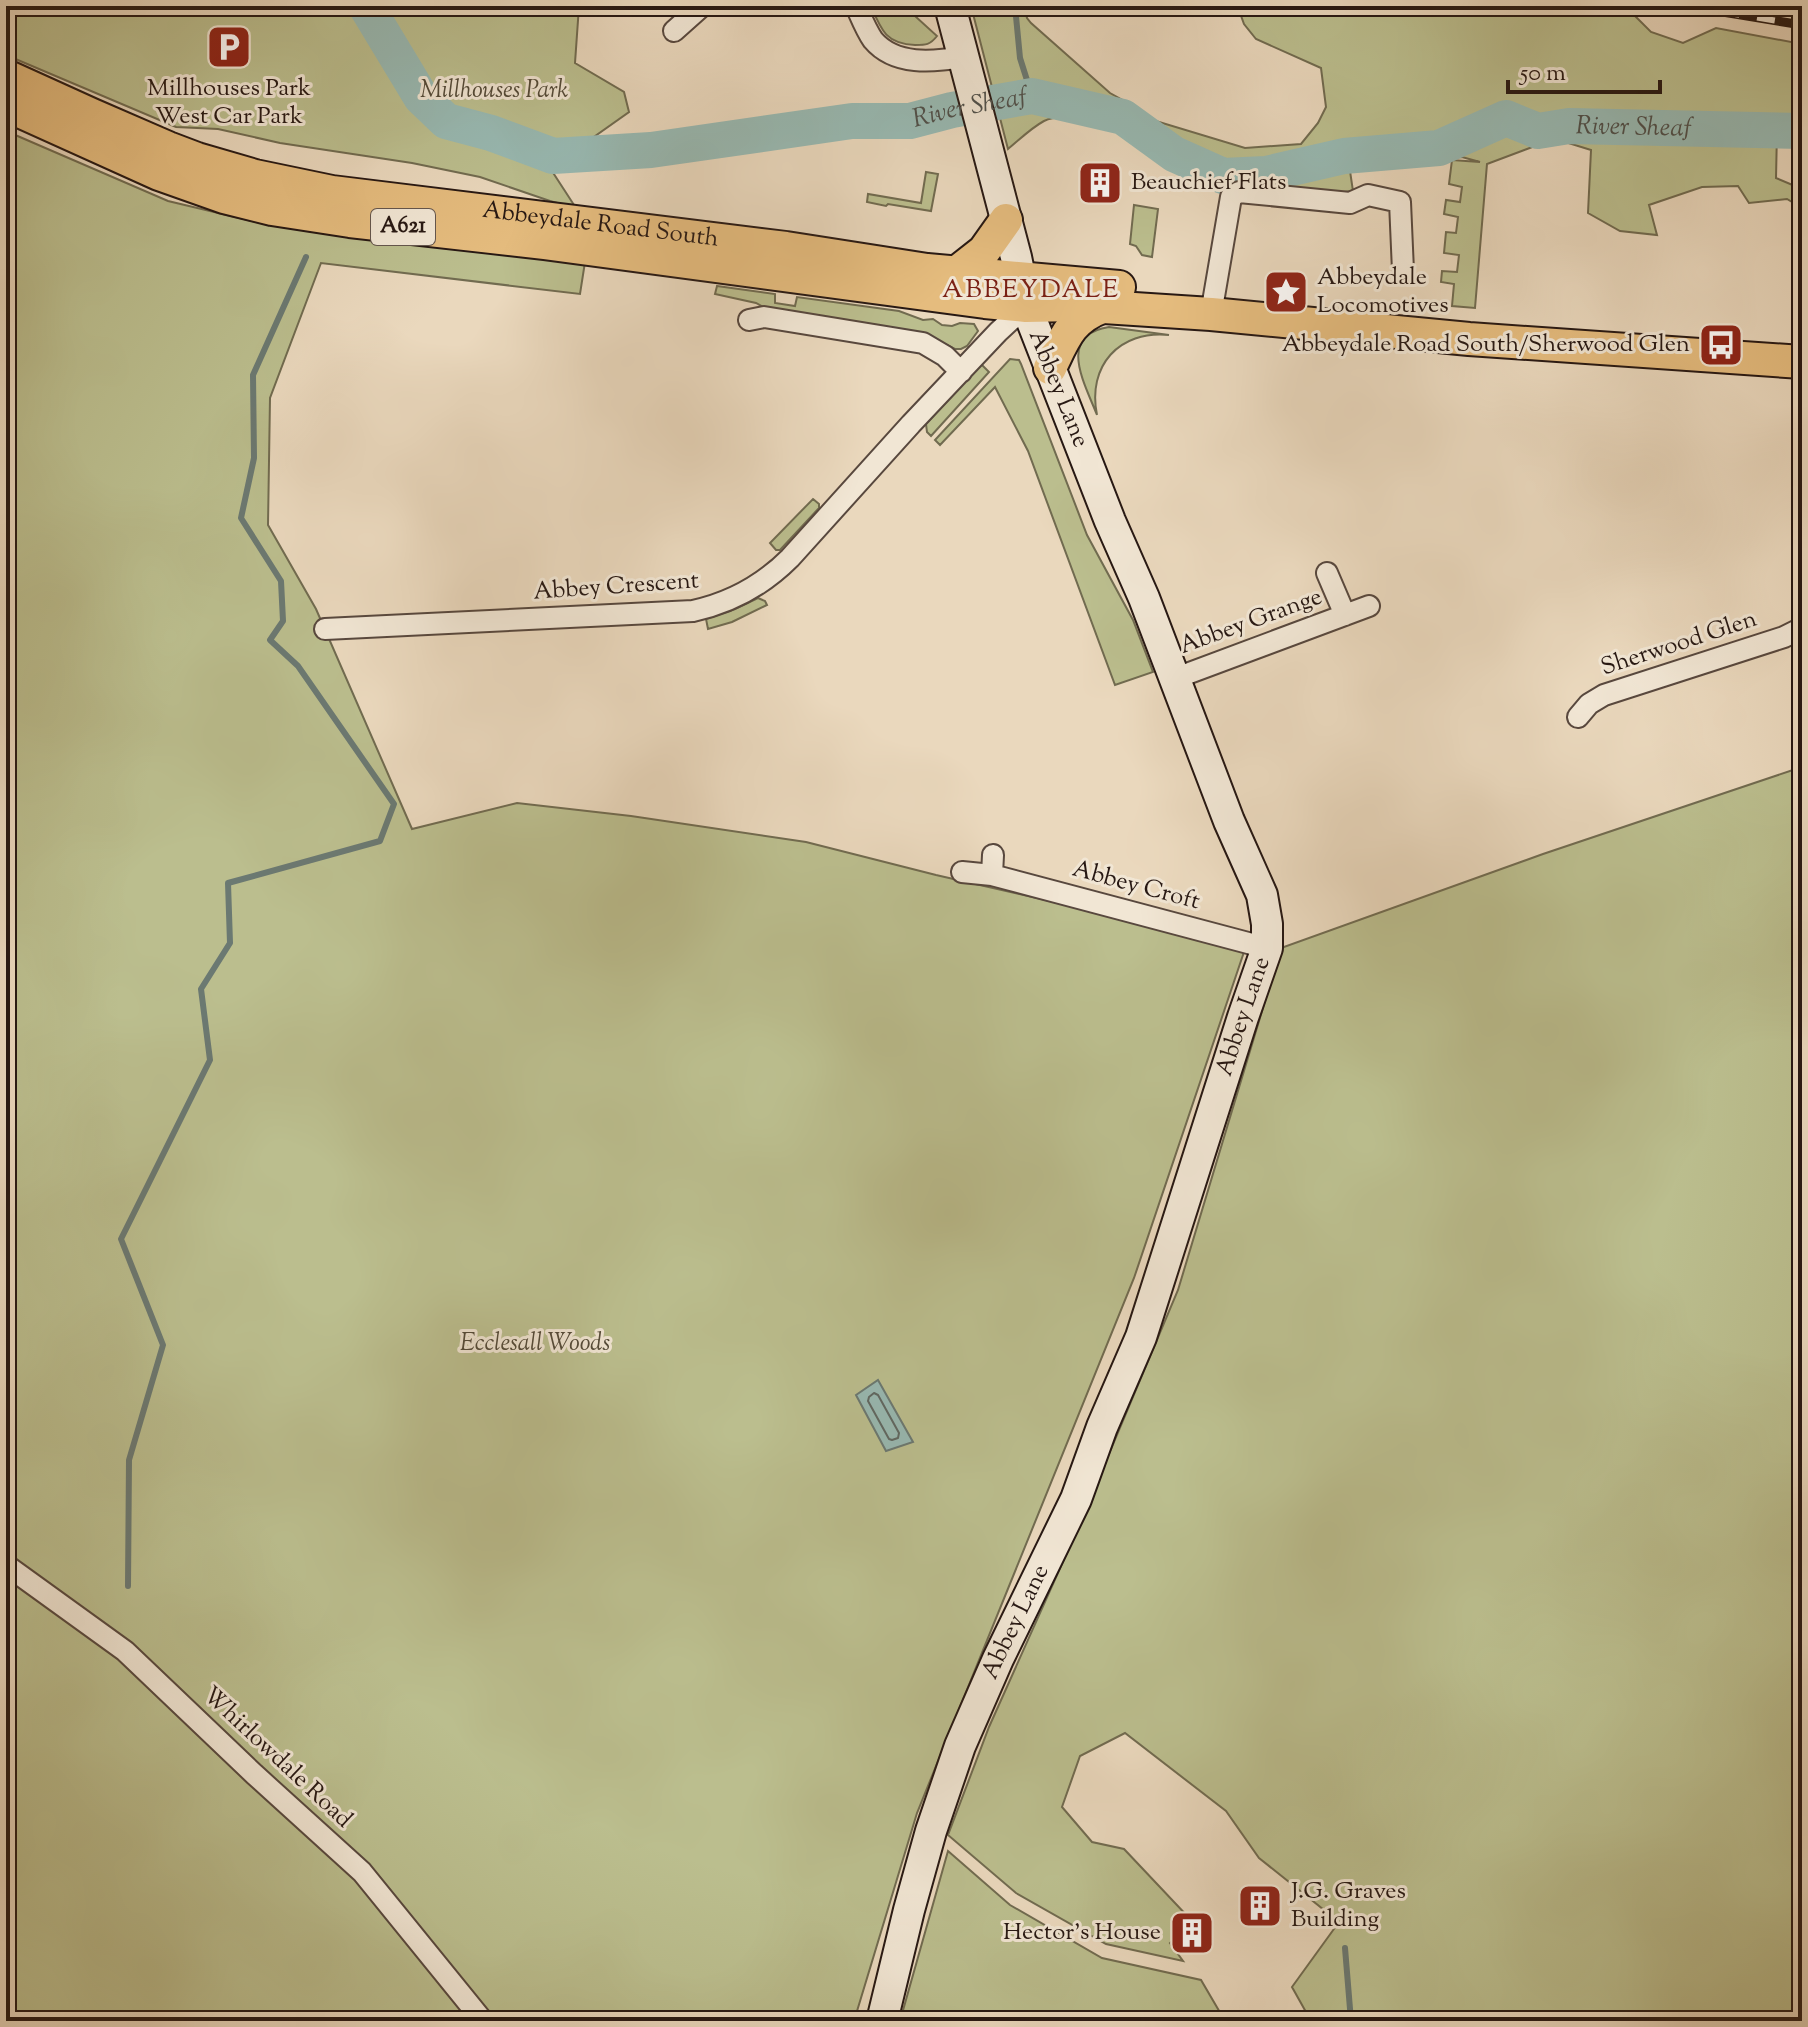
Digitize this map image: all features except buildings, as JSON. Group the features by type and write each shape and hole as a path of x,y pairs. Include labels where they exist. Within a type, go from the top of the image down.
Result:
{"main road":[{"name":"Abbey Lane","path":"882,2021 927,1844 960,1746 998,1659 1076,1499 1102,1427 1141,1337 1267,948 1262,895 1229,821 1176,678 1050,368 1023,292 950,6"},
{"name":"Abbeydale Road South","path":"6,76 168,148 255,176 332,192 771,246 956,273 1023,292 1102,307 1211,314 1442,337 1802,362"},
{"name":"Abbeydale Road South","path":"6,105 197,189 272,209 907,293 1148,290 1211,314"},
{"path":"956,273 984,251 1006,220"},
{"path":"1050,368 1074,323 1102,307"}],"street":[{"path":"856,6 869,34 888,53 966,67"},
{"path":"674,31 696,7"},
{"path":"1211,314 1231,197 1239,192 1350,203 1368,195 1400,202 1403,271"},
{"name":"Abbey Crescent","path":"325,629 693,611 719,604 755,587 781,567 998,332 1023,292"},
{"path":"749,320 764,317 923,343 945,356 961,372"},
{"name":"Abbey Grange","path":"1327,573 1345,615"},
{"name":"Abbey Grange","path":"1176,678 1369,606"},
{"name":"Sherwood Glen","path":"1578,717 1589,704 1604,695 1784,637 1802,628"},
{"name":"Abbey Croft","path":"962,872 993,865 1267,948"},
{"name":"Whirlowdale Road","path":"6,1565 125,1651 362,1872 483,2021"}],"green space":[{"name":"Millhouses Park","path":"6,6 579,6 575,63 624,92 629,112 550,168 576,208 480,177 412,163 280,143 218,129 176,127 6,55"},
{"path":"871,6 904,6 937,36 925,45 897,42 882,29"},
{"path":"971,6 1024,6 1031,23 1110,93 1128,103 1126,134 1085,120 1053,118 1034,127 1008,149"},
{"path":"1234,6 1599,6 1631,12 1651,32 1683,43 1716,28 1802,44 1802,130 1777,131 1776,178 1802,189 1802,208 1787,199 1749,203 1738,186 1702,187 1649,205 1657,235 1620,231 1588,213 1591,150 1562,141 1535,146 1487,164 1475,308 1452,306 1454,284 1441,282 1442,271 1457,272 1459,255 1444,253 1446,232 1456,233 1458,217 1444,214 1446,200 1460,202 1462,187 1449,184 1452,160 1480,162 1462,157 1378,158 1350,171 1353,191 1335,193 1203,180 1158,157 1141,136 1146,118 1245,148 1301,144 1318,123 1326,107 1321,68 1256,39"},
{"name":"Ecclesall Woods","path":"6,131 168,201 269,225 585,262 580,294 321,263 270,398 268,525 316,609 412,829 517,803 631,816 806,842 1246,946 1134,1278 917,1813 854,2021 6,2021"},
{"path":"926,172 938,174 931,211 867,202 868,194 921,203"},
{"path":"1134,205 1158,209 1152,257 1142,255 1136,246 1130,244"},
{"path":"717,286 775,294 775,303 795,306 797,297 899,311 923,320 933,319 942,325 974,324 978,331 967,346 955,349 926,335 765,308 715,294"},
{"path":"1109,327 1169,335 1135,338 1110,355 1097,381 1097,415 1082,376 1079,350 1083,340 1093,332"},
{"path":"1010,359 1019,360 1021,364 1087,535 1133,620 1153,672 1115,685 1028,451 995,387 940,445 935,440"},
{"path":"981,364 989,372 931,436 926,424"},
{"path":"813,499 819,508 780,550 776,550 770,543"},
{"path":"758,598 767,605 732,622 708,629 706,619"},
{"path":"1802,767 1802,2021 1311,2021 1292,1987 1339,1922 1259,1858 1226,1811 1125,1733 1080,1756 1062,1807 1092,1842 1124,1849 1192,1921 1170,1943 1183,1961 1106,1944 1016,1893 948,1835 989,1727 1074,1537 1178,1290 1281,948 1543,854"},
{"path":"948,1851 1010,1905 1102,1958 1201,1980 1225,2021 900,2021"}],"water":[{"path":"878,1380 913,1442 886,1451 856,1395"}],"waterway":[{"name":"River Sheaf","path":"366,6 421,97 446,121 491,133 553,156 651,150 852,121 910,121 1032,96 1123,117 1174,154 1223,176 1266,174 1344,156 1439,148 1506,118 1538,131 1569,126 1802,131"},
{"path":"1015,6 1020,58 1032,96"},
{"path":"128,1586 129,1460 163,1345 121,1239 210,1060 201,989 230,943 228,883 380,841 394,804 298,666 270,640 283,621 281,581 241,518 254,458 253,375 306,257"},
{"path":"1345,1948 1351,2021"}],"railway":[{"path":"1686,6 1802,25"},
{"path":"1763,6 1802,12"}],"place":[{"name":"Millhouses Park West Car Park","path":"229,47"},
{"name":"Beauchief Flats","path":"1100,183"},
{"name":"Abbeydale Locomotives","path":"1286,292"},
{"name":"Abbeydale Road South/Sherwood Glen","path":"1721,345"},
{"name":"J.G. Graves Building","path":"1260,1906"},
{"name":"Hector's House","path":"1192,1933"}],"district":[{"name":"ABBEYDALE","path":"1031,290"}]}
